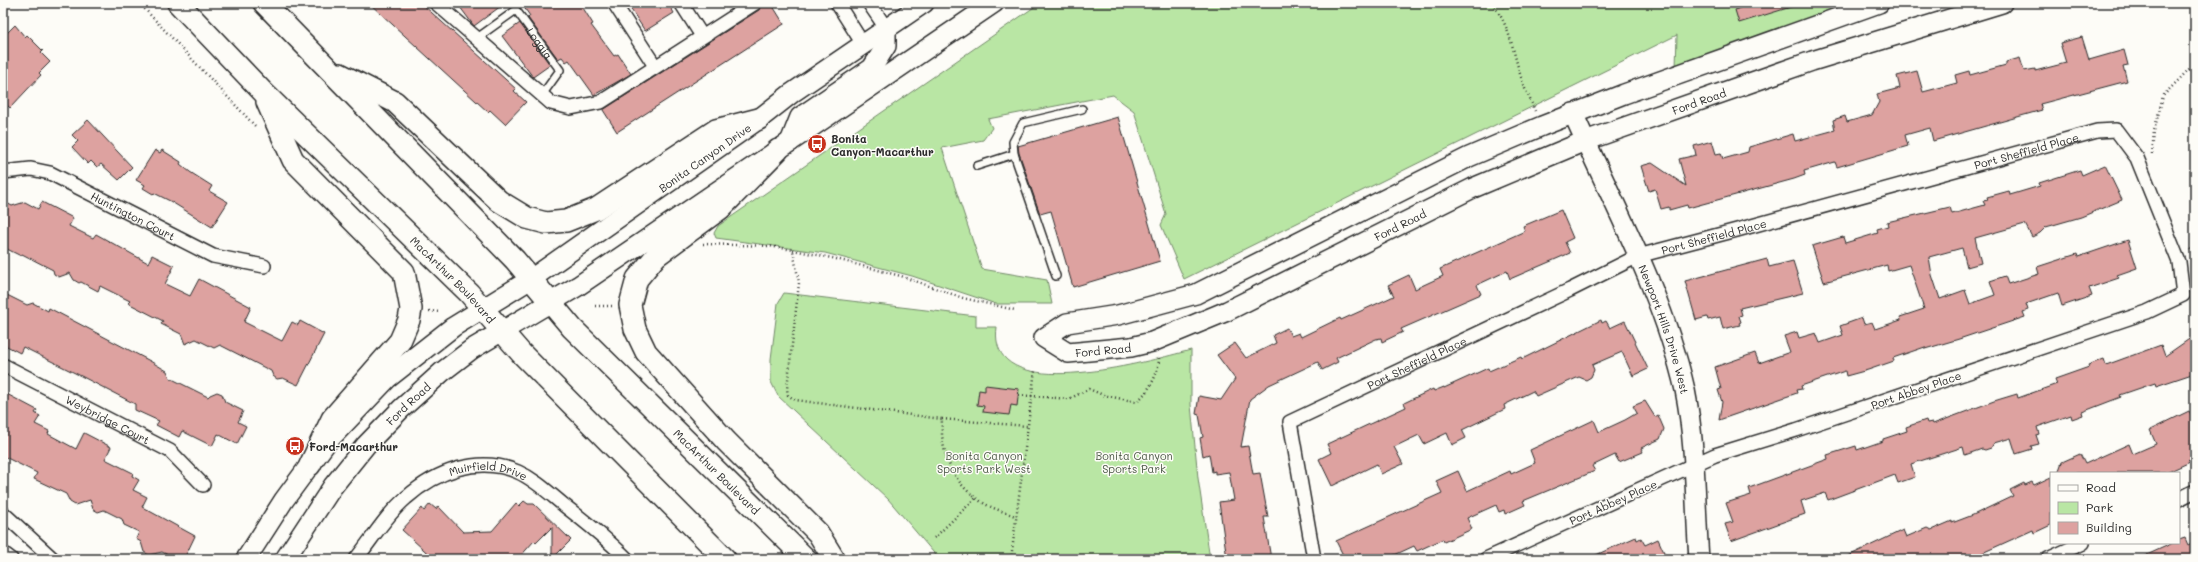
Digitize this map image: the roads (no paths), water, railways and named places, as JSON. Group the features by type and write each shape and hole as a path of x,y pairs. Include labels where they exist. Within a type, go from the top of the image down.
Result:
{"main road":[{"name":"MacArthur Boulevard","path":"178,3 263,92 483,308 521,353 726,559"},
{"name":"MacArthur Boulevard","path":"264,3 515,260 572,328 682,439 806,559"},
{"path":"325,66 395,102 499,201 527,218 546,223 566,221 596,209 716,130 759,119"},
{"path":"263,92 293,160 404,272 411,309 409,320 400,341 332,418 310,465"},
{"path":"784,146 721,208 656,256 637,279 630,305 635,328 646,352 726,441 818,533 834,559"}],"street":[{"path":"436,3 551,103 572,108 601,102 755,3"},
{"path":"614,3 655,66"},
{"path":"681,3 702,36"},
{"path":"837,3 863,44"},
{"path":"784,146 800,118 872,68 886,46 886,28 869,3"},
{"name":"Bonita Canyon Drive","path":"483,308 530,279 759,119 792,93 924,3"},
{"path":"550,302 578,286 994,3"},
{"name":"Ford Road","path":"1879,3 1573,113 1469,157 1196,294 1118,316 1067,323 1044,338 1068,353 1131,347 1152,342 1227,311 1473,188 1585,141 1812,61 2002,3"},
{"name":"Newport Hills Drive West","path":"1573,113 1649,279 1670,336 1681,375 1687,405 1693,466 1699,559"},
{"name":"Port Sheffield Place","path":"1314,559 1290,422 1570,290 1638,256 2097,131 2116,130"},
{"name":"Port Abbey Place","path":"1486,559 1715,455 1796,430 2147,312 2183,295 2179,262 2136,158 2116,130"},
{"name":"Huntington Court","path":"3,172 31,169 50,173 213,256 264,266"},
{"name":"Ford Road","path":"285,559 333,486 366,445 442,372 472,349 550,302"},
{"path":"246,559 284,500 326,443 388,378 453,327 483,308"},
{"name":"Weybridge Court","path":"3,365 170,451 204,485"},
{"name":"Muirfield Drive","path":"356,559 405,499 423,484 445,473 476,465 500,466 519,472 536,482 604,536 627,559"},
{"path":"2180,498 2195,491"},
{"path":"3,513 53,559"},
{"path":"2048,559 2081,544"},
{"path":"3,553 11,559"}],"lane":[{"name":"Loggia","path":"477,38 516,10 560,70 542,95"},
{"path":"1056,276 1049,261 1014,154 1013,142 1023,123 1082,109"},
{"path":"977,166 1014,154"}],"place":[{"name":"Bonita Canyon-Macarthur","path":"817,144"},
{"name":"Ford-Macarthur","path":"295,446"}],"park label":[{"name":"Bonita Canyon Sports Park West","path":"984,461"},
{"name":"Bonita Canyon Sports Park","path":"1134,461"}]}
